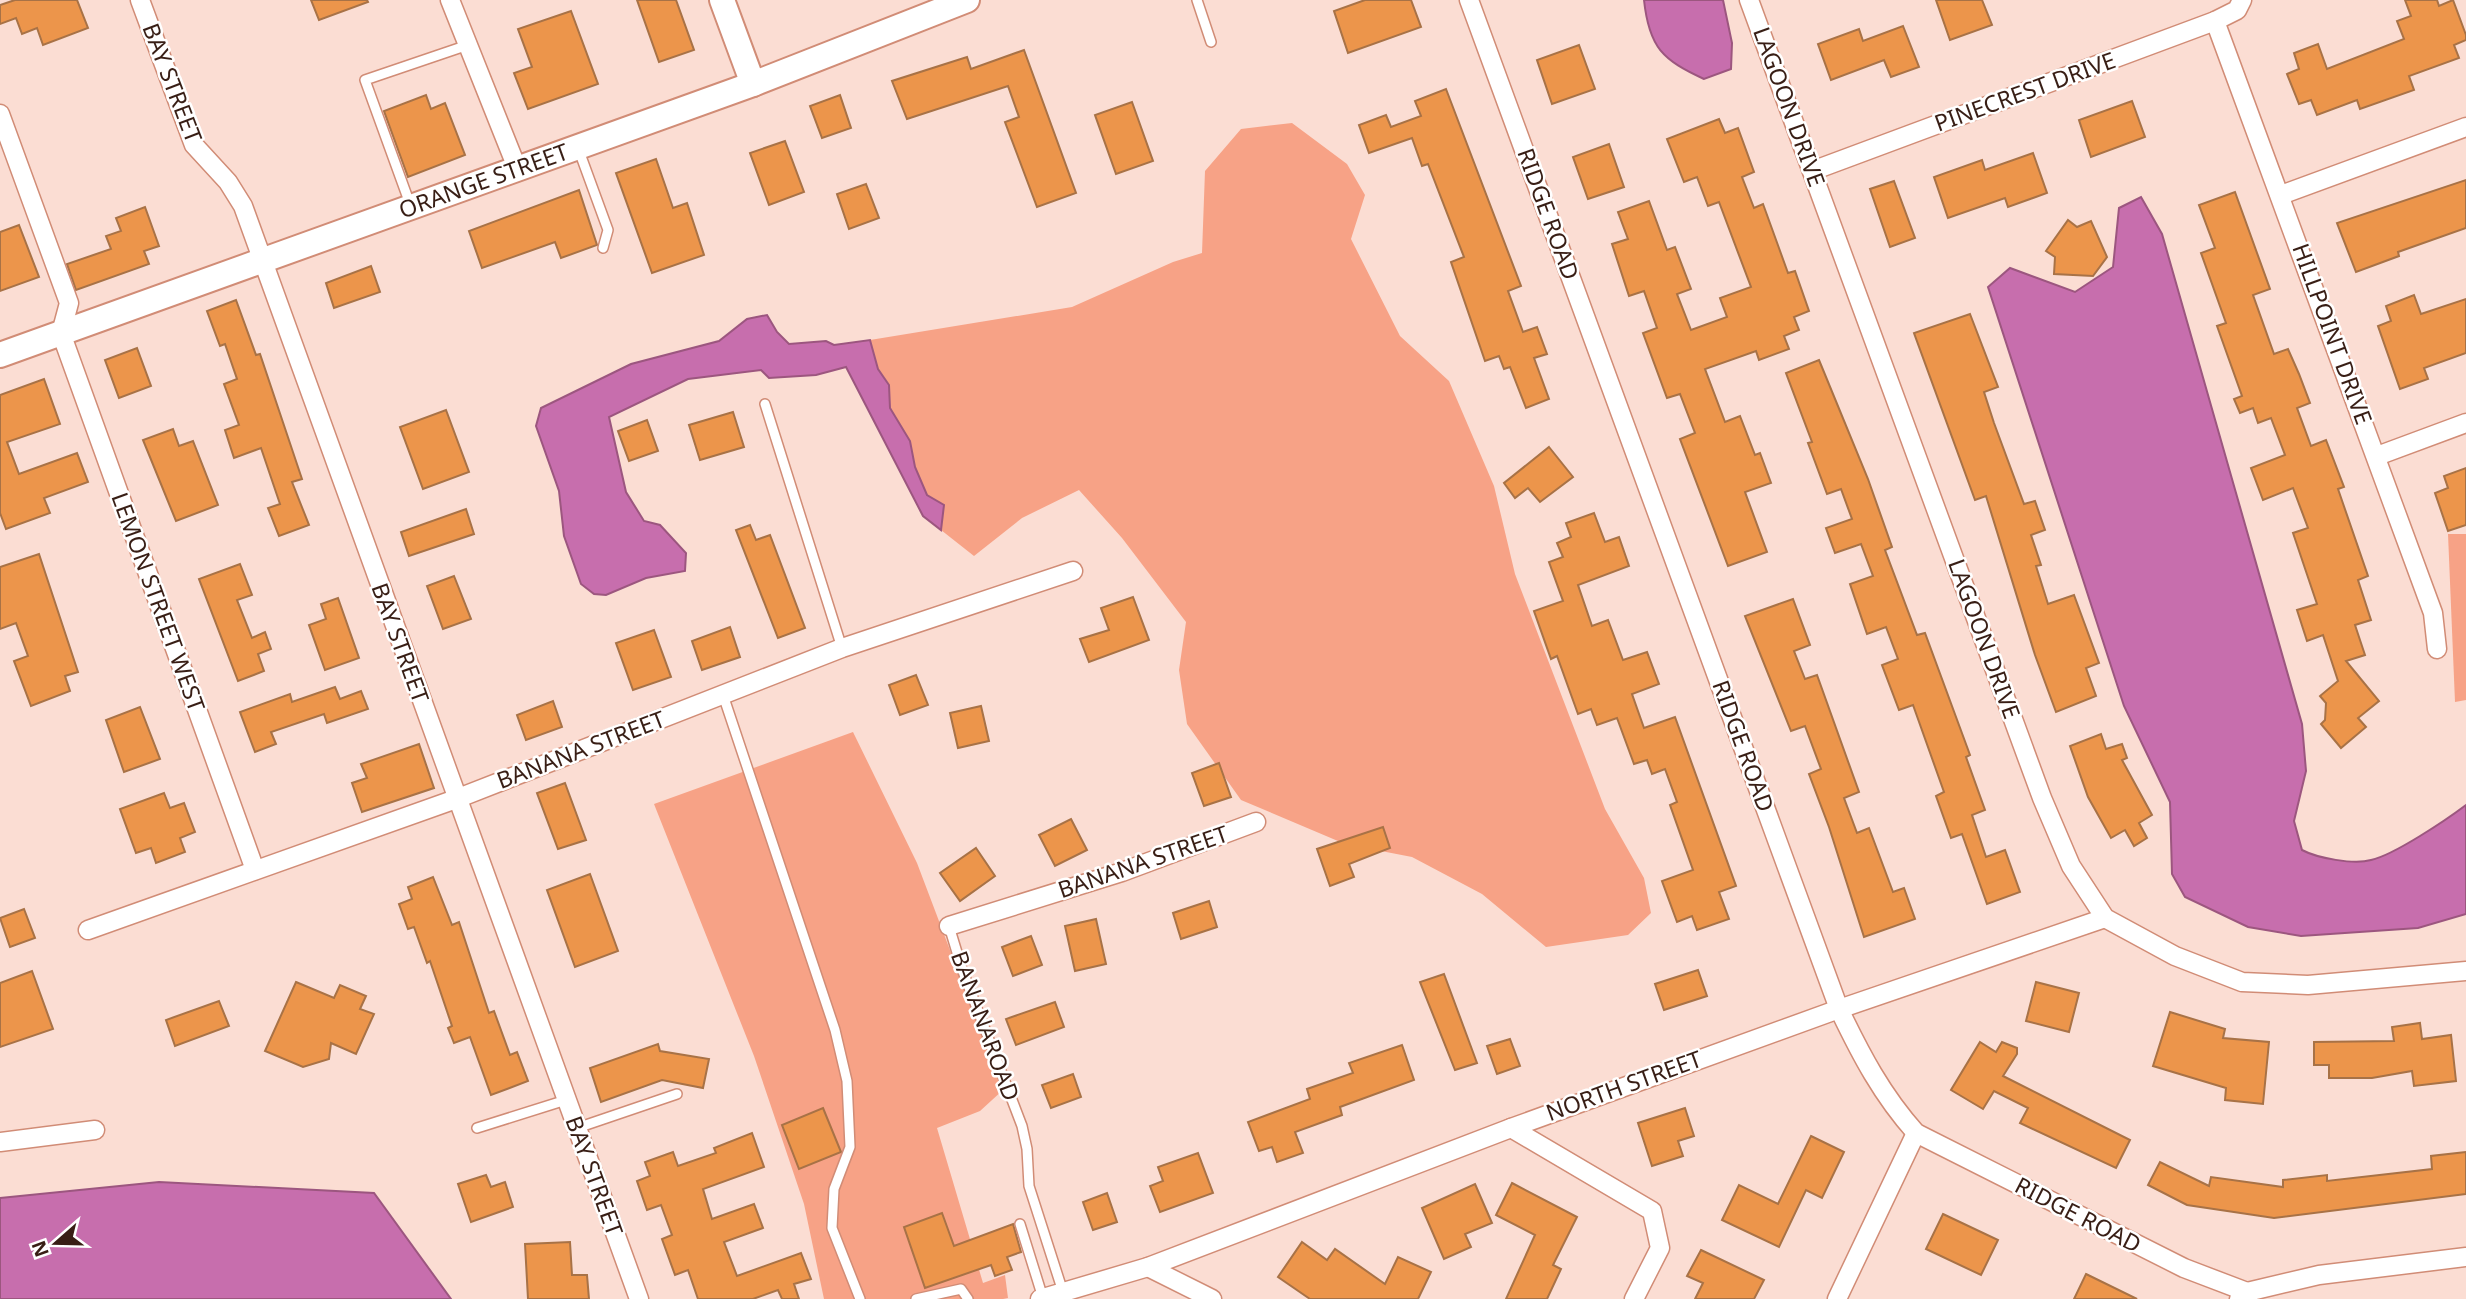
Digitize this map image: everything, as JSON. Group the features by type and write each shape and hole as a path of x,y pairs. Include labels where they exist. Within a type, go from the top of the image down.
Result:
{"street":[{"name":"BAY STREET","path":"140,0 194,145 228,182 243,206 639,1299"},
{"path":"450,0 517,168"},
{"path":"722,0 753,84"},
{"name":"ORANGE STREET","path":"0,355 753,84 964,0"},
{"name":"RIDGE ROAD","path":"1469,0 1839,1009 1866,1066 1889,1102 1916,1133 2243,1295"},
{"name":"LAGOON DRIVE","path":"1749,0 2042,798 2071,866 2105,918 2175,956 2242,982 2308,985 2466,971"},
{"name":"PINECREST DRIVE","path":"1812,171 2215,22 2240,5"},
{"name":"HILLPOINT DRIVE","path":"2215,22 2433,613 2437,649"},
{"path":"0,114 69,303 61,333"},
{"path":"2281,195 2466,127"},
{"name":"LEMON STREET WEST","path":"61,333 256,870"},
{"path":"2377,456 2466,423"},
{"name":"BANANA STREET","path":"88,930 456,799 842,648 1073,571"},
{"name":"BANANA STREET","path":"949,926 1122,872 1256,822"},
{"name":"NORTH STREET","path":"1042,1298 1148,1267 1511,1128 1839,1009 2105,918"},
{"path":"1511,1128 1652,1211 1660,1248 1634,1299"},
{"path":"0,1142 96,1130"},
{"path":"1837,1299 1916,1133"},
{"path":"2243,1295 2319,1275 2466,1257"},
{"path":"1148,1267 1212,1299"}],"lane":[{"path":"1196,0 1211,42"},
{"path":"410,206 365,80 468,45"},
{"path":"577,146 608,230 603,248"},
{"path":"765,404 842,648"},
{"path":"723,695 835,1030 847,1081 849,1147 834,1189 832,1228 860,1299"},
{"name":"BANANAROAD","path":"949,926 961,970 1021,1126 1027,1149 1029,1186 1063,1292"},
{"path":"577,1128 677,1094"},
{"path":"477,1128 566,1100"},
{"path":"1020,1224 1042,1298"},
{"path":"916,1299 961,1289 968,1299"}],"shaded area":[{"path":"1644,0 1723,0 1732,43 1731,69 1704,79 1668,58 1654,41"},
{"path":"1292,123 1347,164 1365,195 1351,239 1400,336 1449,381 1494,486 1515,574 1605,809 1644,878 1651,913 1628,935 1546,947 1482,894 1412,857 1345,844 1241,800 1187,724 1179,670 1186,622 1122,538 1079,490 1022,518 974,556 941,530 944,505 927,495 915,467 910,441 890,408 889,385 878,369 870,340 1072,307 1173,262 1202,253 1205,171 1241,129"},
{"path":"2141,197 2162,234 2302,724 2306,771 2294,821 2302,850 2336,860 2371,860 2406,844 2466,805 2466,914 2418,928 2301,936 2248,927 2185,897 2172,874 2170,802 2124,706 1988,287 2010,268 2075,292 2113,267 2119,208"},
{"path":"767,315 777,332 789,344 826,341 834,345 870,340 878,369 889,385 890,408 910,441 915,467 927,495 944,505 941,530 923,516 846,367 816,375 769,378 761,370 688,379 609,417 626,492 644,521 660,525 686,553 685,571 646,578 606,595 594,594 581,584 564,536 559,491 536,426 541,408 631,364 719,341 747,319"},
{"path":"2448,534 2466,534 2466,700 2455,702"},
{"path":"853,732 917,863 1003,1090 980,1111 937,1128 983,1283 1005,1275 1008,1298 824,1299 804,1204 754,1056 654,804"},
{"path":"159,1182 374,1193 451,1299 0,1299 0,1198"}],"building":[{"path":"15,0 77,0 88,28 43,45 37,28 22,34 16,18 0,24 0,5"},
{"path":"311,0 367,0 368,2 319,20"},
{"path":"637,0 676,0 694,50 659,62"},
{"path":"1365,0 1411,0 1421,27 1348,53 1334,11"},
{"path":"1936,0 1982,0 1992,25 1950,40"},
{"path":"2405,0 2437,0 2439,6 2453,0 2466,35 2466,40 2454,45 2459,58 2409,76 2414,90 2360,109 2357,100 2317,115 2311,100 2299,104 2287,74 2299,69 2294,53 2318,44 2327,69 2404,39 2397,21 2411,16"},
{"path":"571,11 598,84 528,109 514,73 532,67 518,29"},
{"path":"1903,26 1919,67 1891,77 1884,60 1831,80 1818,44 1859,29 1863,41"},
{"path":"1579,45 1595,89 1552,104 1537,60"},
{"path":"1024,50 1076,193 1037,207 1005,122 1019,117 1008,86 907,119 892,81 967,57 971,69"},
{"path":"1446,89 1521,286 1508,291 1523,332 1537,327 1547,354 1534,358 1549,399 1526,408 1510,367 1504,369 1499,356 1485,361 1451,262 1464,257 1428,164 1422,166 1412,138 1369,153 1359,125 1386,115 1391,127 1421,116 1415,101"},
{"path":"426,95 431,109 445,103 465,155 408,177 384,111"},
{"path":"840,95 851,128 822,138 810,106"},
{"path":"2132,101 2145,137 2091,157 2079,120"},
{"path":"1132,102 1153,161 1116,174 1095,115"},
{"path":"1719,119 1725,133 1738,128 1754,172 1742,177 1754,208 1763,204 1788,273 1795,271 1809,311 1794,317 1799,330 1784,336 1789,349 1759,360 1756,351 1705,369 1725,422 1740,416 1755,455 1760,453 1771,483 1745,492 1767,552 1728,566 1680,439 1695,433 1680,394 1667,398 1643,333 1657,328 1644,291 1629,296 1612,244 1628,239 1618,212 1649,201 1667,250 1675,247 1691,289 1677,294 1691,330 1727,317 1720,298 1751,287 1719,202 1708,206 1697,177 1684,182 1667,139"},
{"path":"785,141 804,192 769,205 750,153"},
{"path":"1609,144 1624,187 1588,199 1573,157"},
{"path":"2033,153 2047,193 2008,207 2005,198 1948,218 1934,177 1982,160 1985,170"},
{"path":"656,159 673,208 687,203 704,255 652,273 616,173"},
{"path":"2466,180 2466,228 2398,252 2399,256 2356,272 2337,223"},
{"path":"1894,181 1915,238 1890,247 1870,189"},
{"path":"866,184 879,218 849,229 837,194"},
{"path":"579,190 597,245 561,258 555,242 482,268 469,231"},
{"path":"2235,192 2270,289 2253,295 2274,354 2288,349 2299,374 2310,403 2297,408 2311,446 2326,440 2344,487 2338,489 2368,576 2358,580 2371,620 2355,625 2365,655 2346,661 2379,701 2358,718 2366,727 2341,748 2321,724 2325,720 2326,703 2320,696 2338,681 2323,635 2307,641 2297,610 2317,604 2293,533 2308,528 2293,488 2263,500 2251,468 2285,455 2271,418 2258,423 2253,408 2240,413 2234,399 2242,396 2217,326 2226,323 2201,253 2215,248 2199,205"},
{"path":"145,207 159,246 144,251 149,264 76,290 67,264 111,249 106,236 121,231 116,218"},
{"path":"2068,220 2077,227 2091,221 2107,257 2093,276 2054,274 2055,257 2046,251"},
{"path":"19,225 39,277 0,291 0,232"},
{"path":"371,266 380,292 334,308 326,283"},
{"path":"2414,295 2421,314 2466,299 2466,353 2424,368 2428,379 2400,389 2378,326 2391,321 2386,306"},
{"path":"236,300 256,355 260,354 302,479 292,482 309,525 279,536 268,508 280,504 261,448 234,458 225,430 239,425 224,384 237,379 225,344 220,346 207,311"},
{"path":"1970,314 1998,387 1984,392 1994,423 2024,504 2035,501 2045,530 2031,535 2041,565 2036,566 2048,604 2074,595 2099,663 2086,668 2096,696 2056,712 2035,655 1986,496 1975,500 1914,333"},
{"path":"137,348 151,386 119,398 105,360"},
{"path":"1819,360 1868,479 1892,547 1885,550 1917,635 1925,633 1970,755 1966,757 1985,810 1972,815 1986,857 2005,850 2020,892 1987,904 1962,834 1951,838 1936,796 1944,792 1913,705 1899,710 1882,665 1898,659 1886,627 1867,634 1850,584 1873,576 1861,544 1835,553 1826,528 1852,519 1841,489 1827,494 1808,443 1812,442 1786,373"},
{"path":"44,379 60,424 7,442 19,474 77,453 88,482 44,498 50,513 6,529 0,513 0,395"},
{"path":"446,410 469,472 423,489 400,427"},
{"path":"733,412 744,447 700,460 689,425"},
{"path":"647,420 658,451 629,461 618,431"},
{"path":"173,429 179,446 193,441 218,505 176,521 143,440"},
{"path":"1549,447 1573,477 1540,502 1528,488 1515,498 1504,483"},
{"path":"2466,468 2466,525 2448,531 2435,493 2448,488 2444,476"},
{"path":"466,509 474,534 409,556 401,532"},
{"path":"1594,513 1605,542 1619,537 1629,566 1578,585 1592,626 1608,620 1623,660 1647,652 1659,684 1632,694 1644,728 1675,717 1736,886 1719,892 1729,919 1697,930 1692,916 1677,922 1662,881 1693,870 1670,805 1677,802 1665,769 1652,774 1647,760 1634,764 1617,718 1597,725 1591,709 1578,714 1557,656 1551,659 1534,611 1563,601 1549,562 1563,557 1557,543 1571,537 1566,523"},
{"path":"750,525 756,540 770,535 805,628 778,638 736,530"},
{"path":"39,554 78,672 65,676 70,691 31,706 14,661 28,656 16,623 0,629 0,567"},
{"path":"240,564 252,595 237,600 252,638 265,632 271,649 258,654 264,671 238,681 199,579"},
{"path":"454,576 471,619 443,629 427,586"},
{"path":"1133,597 1149,640 1089,662 1080,639 1109,630 1101,608"},
{"path":"338,598 359,658 325,670 309,625 326,619 321,604"},
{"path":"1793,599 1810,645 1794,651 1805,679 1817,675 1859,792 1844,798 1857,833 1869,828 1893,892 1904,888 1915,919 1864,937 1809,774 1821,769 1805,726 1791,731 1745,616"},
{"path":"730,627 740,657 702,670 692,641"},
{"path":"654,630 671,677 633,690 616,643"},
{"path":"916,675 928,705 900,715 889,685"},
{"path":"335,687 340,699 361,691 368,709 327,723 324,714 271,732 276,744 255,752 240,712 290,694 292,702"},
{"path":"553,701 562,727 526,740 517,715"},
{"path":"981,706 989,741 958,748 950,713"},
{"path":"140,707 160,759 124,772 106,720"},
{"path":"2101,734 2106,749 2122,744 2127,758 2122,760 2152,815 2139,823 2147,838 2134,846 2125,830 2111,838 2088,797 2070,746"},
{"path":"419,744 434,788 362,812 352,783 367,778 361,764"},
{"path":"1219,763 1231,797 1204,806 1192,773"},
{"path":"565,783 586,840 558,849 537,793"},
{"path":"164,793 170,808 184,803 195,832 180,838 185,852 156,863 151,848 136,853 120,809"},
{"path":"1071,819 1087,850 1055,866 1039,835"},
{"path":"1383,827 1390,848 1349,864 1354,877 1330,886 1317,849"},
{"path":"976,848 995,876 960,901 940,873"},
{"path":"590,874 618,951 575,967 547,890"},
{"path":"433,877 452,925 459,922 489,1013 494,1011 510,1055 517,1052 528,1081 491,1095 470,1037 454,1043 448,1028 452,1026 430,961 427,963 414,927 408,929 399,904 412,899 408,887"},
{"path":"1209,901 1217,927 1181,939 1173,913"},
{"path":"24,909 35,938 10,947 0,918"},
{"path":"1096,919 1106,964 1075,971 1065,926"},
{"path":"1031,936 1042,965 1013,976 1002,947"},
{"path":"1698,970 1707,996 1664,1010 1655,984"},
{"path":"32,971 53,1029 0,1047 0,983"},
{"path":"1444,974 1477,1063 1455,1070 1420,982"},
{"path":"296,982 334,998 340,985 366,996 360,1009 374,1014 356,1054 331,1043 329,1059 303,1067 265,1051"},
{"path":"2036,982 2079,993 2069,1032 2026,1021"},
{"path":"219,1001 229,1026 175,1046 166,1020"},
{"path":"1055,1002 1064,1027 1016,1045 1006,1019"},
{"path":"2170,1012 2225,1029 2223,1038 2269,1042 2263,1104 2225,1100 2226,1088 2153,1066"},
{"path":"2420,1023 2422,1039 2451,1035 2456,1081 2414,1086 2412,1071 2372,1078 2329,1078 2329,1065 2314,1065 2314,1042 2394,1041 2392,1027"},
{"path":"1510,1039 1520,1066 1497,1074 1487,1046"},
{"path":"1980,1042 1996,1052 2002,1042 2017,1048 2017,1054 2003,1076 2130,1140 2116,1168 2020,1123 2028,1108 1994,1091 1983,1109 1951,1090"},
{"path":"658,1044 660,1051 709,1059 703,1088 662,1080 601,1102 590,1068"},
{"path":"1402,1045 1414,1080 1340,1107 1342,1115 1295,1132 1303,1153 1277,1162 1272,1147 1259,1151 1248,1122 1310,1099 1307,1089 1353,1073 1349,1063"},
{"path":"1073,1074 1081,1097 1051,1108 1042,1085"},
{"path":"823,1108 841,1152 799,1169 782,1125"},
{"path":"1685,1108 1694,1136 1678,1141 1683,1156 1652,1166 1638,1123"},
{"path":"752,1133 764,1167 703,1189 712,1219 754,1204 763,1228 724,1242 737,1276 801,1253 811,1279 794,1284 799,1299 782,1299 778,1290 753,1299 698,1299 688,1270 675,1275 662,1239 672,1235 661,1205 647,1210 637,1181 650,1176 645,1162 673,1152 678,1166 716,1153 714,1148"},
{"path":"1811,1136 1844,1152 1822,1198 1806,1190 1779,1247 1722,1220 1739,1185 1778,1204"},
{"path":"2466,1152 2466,1194 2274,1218 2187,1205 2148,1185 2160,1162 2209,1186 2211,1177 2283,1187 2283,1180 2327,1175 2327,1181 2432,1169 2431,1156"},
{"path":"1198,1153 1213,1193 1160,1212 1150,1186 1163,1181 1158,1167"},
{"path":"486,1175 491,1187 505,1182 513,1207 471,1222 458,1184"},
{"path":"1512,1183 1577,1217 1553,1265 1561,1269 1547,1299 1506,1299 1535,1235 1496,1215"},
{"path":"1475,1184 1492,1223 1465,1234 1471,1247 1444,1259 1422,1208"},
{"path":"1107,1193 1117,1222 1093,1230 1083,1202"},
{"path":"942,1213 954,1246 1013,1224 1021,1252 1007,1257 1012,1270 995,1276 991,1265 925,1288 904,1227"},
{"path":"1943,1214 1998,1240 1981,1275 1926,1249"},
{"path":"570,1242 572,1275 587,1275 589,1299 528,1299 525,1244"},
{"path":"1302,1242 1327,1260 1335,1249 1385,1284 1398,1257 1431,1272 1418,1299 1310,1299 1278,1277"},
{"path":"1701,1250 1764,1280 1754,1299 1695,1299 1703,1283 1687,1276"},
{"path":"2086,1274 2137,1299 2074,1299"}]}
